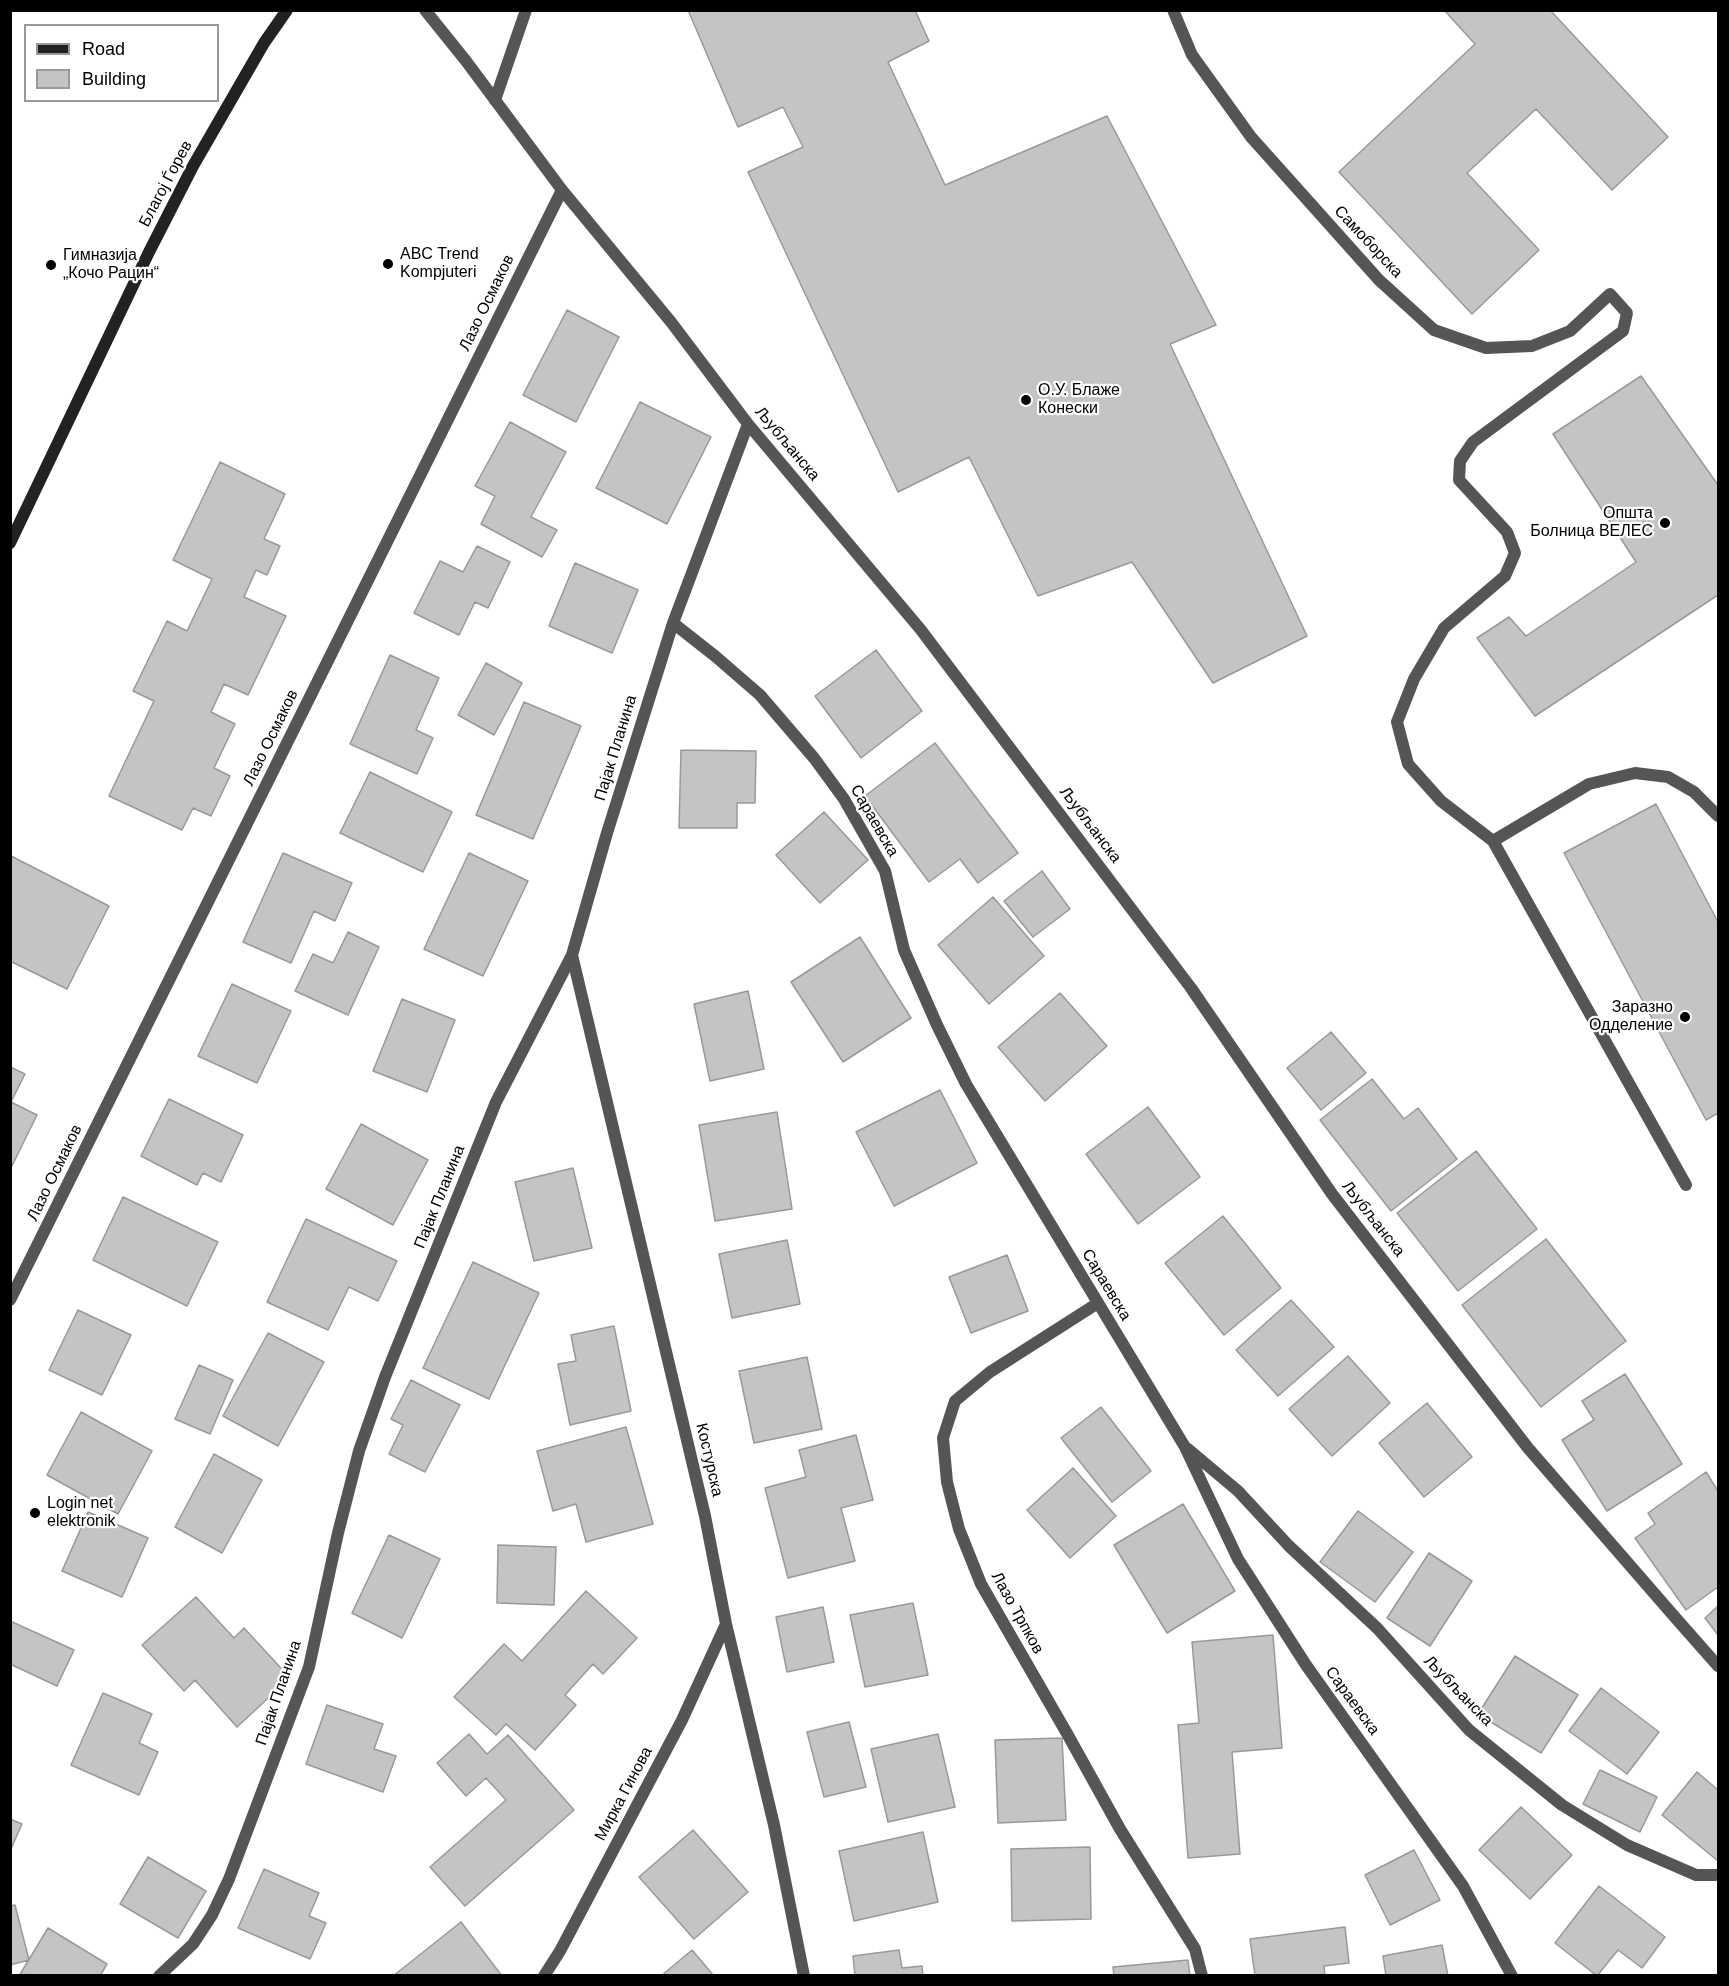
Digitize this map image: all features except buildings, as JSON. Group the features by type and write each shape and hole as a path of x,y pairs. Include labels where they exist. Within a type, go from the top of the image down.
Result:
{"main road":[{"name":"Благој Ѓорев","path":"10,543 144,263 194,166 248,70 287,10"}],"street":[{"name":"Љубљанска","path":"425,10 562,190 671,322 748,424 943,658 1191,988 1332,1194 1521,1439 1672,1616 1719,1666"},
{"path":"495,100 526,10"},
{"name":"Самоборска","path":"1173,10 1192,55 1251,137 1379,280 1434,330 1486,348 1532,346 1570,331 1610,294 1627,313 1623,331 1473,442 1460,462 1459,480 1507,532 1515,553 1505,576 1443,628 1414,679 1397,722 1408,764 1441,801 1493,841"},
{"name":"Лазо Осмаков","path":"10,1300 562,190"},
{"name":"Пајак Планина","path":"159,1976 193,1944 212,1915 229,1880 309,1667 338,1533 359,1451 385,1377 496,1102 572,955 613,812 674,623 748,424"},
{"name":"Сараевска","path":"674,623 760,695 814,758 844,799 885,871 904,950 966,1084 1185,1447 1238,1560 1306,1665 1463,1886 1512,1976"},
{"path":"1686,1185 1493,841 1589,784 1635,773 1668,777 1694,792 1719,816"},
{"name":"Костурска","path":"572,955 705,1516 726,1624 774,1825 804,1976"},
{"name":"Лазо Трпков","path":"1098,1303 990,1372 955,1401 943,1438 947,1482 958,1529 981,1584 1070,1737 1120,1829 1195,1949 1202,1976"},
{"name":"Љубљанска","path":"1185,1447 1238,1491 1289,1546 1377,1628 1468,1730 1562,1804 1627,1845 1696,1875 1719,1875"},
{"name":"Мирка Гинова","path":"544,1976 560,1951 682,1720 726,1624"}],"place":[{"name":"ABC Trend Kompjuteri","path":"388,264"},
{"name":"Гимназија „Кочо Рацин“","path":"51,265"},
{"name":"О.У. Блаже Конески","path":"1026,400"},
{"name":"Општа Болница ВЕЛЕС","path":"1665,523"},
{"name":"Заразно Одделение","path":"1685,1017"},
{"name":"Login net elektronik","path":"35,1513"}]}
